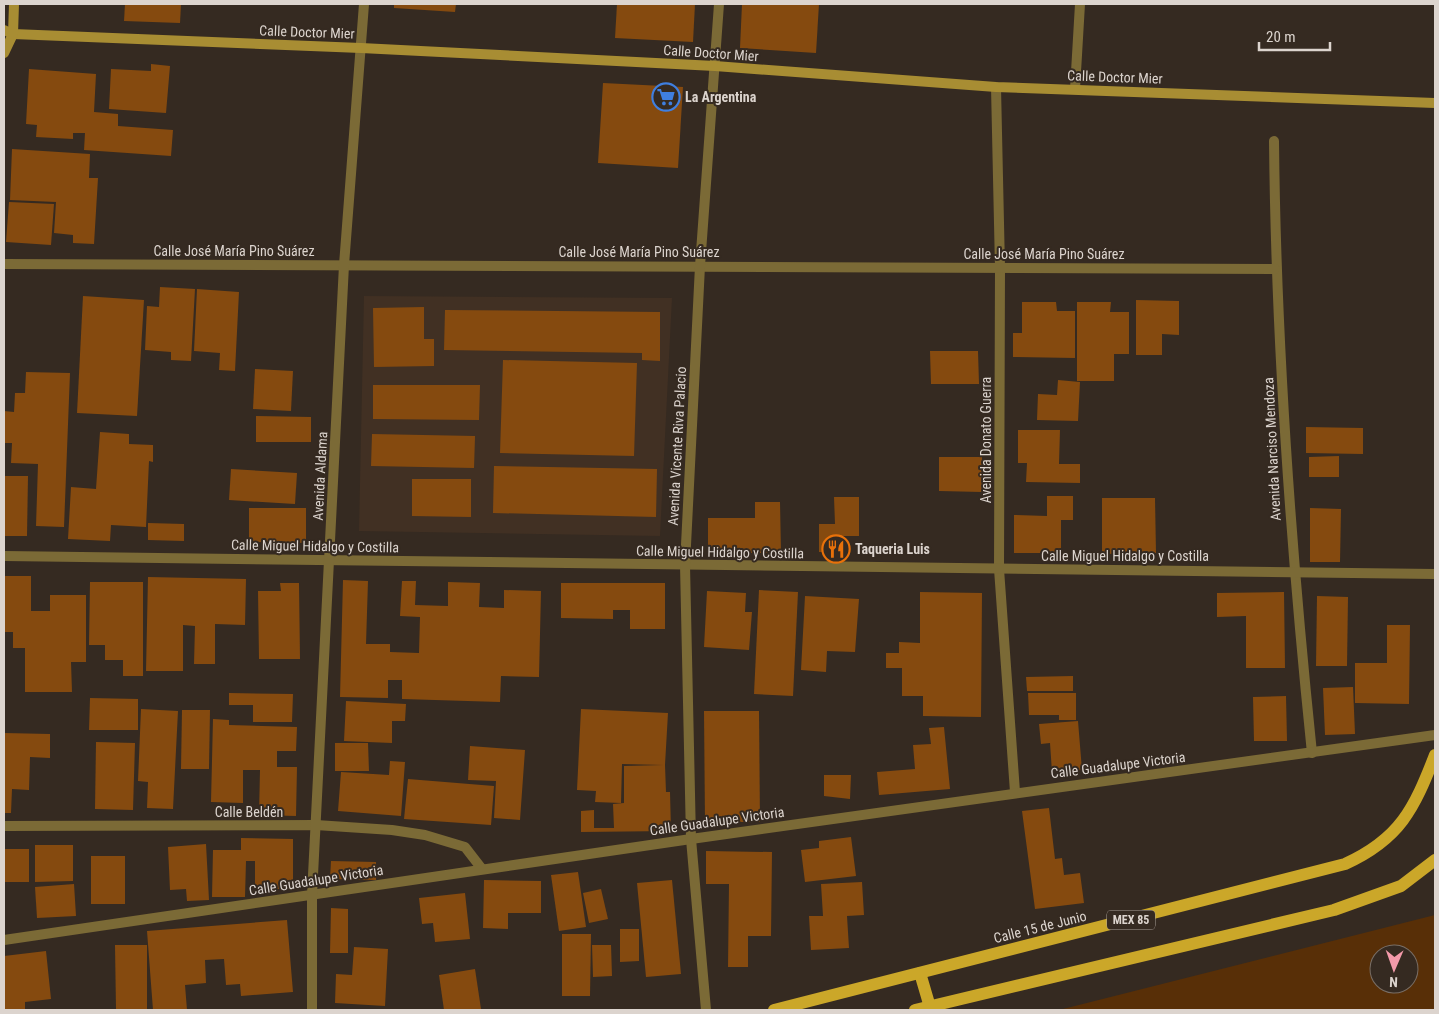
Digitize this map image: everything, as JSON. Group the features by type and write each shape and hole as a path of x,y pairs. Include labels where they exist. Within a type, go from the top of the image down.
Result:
{"main road":[{"path":"4,52 14,4"},
{"name":"Calle Doctor Mier","path":"8,32 715,66 996,87 1435,105"},
{"name":"Calle 15 de Junio","path":"774,1010 1345,864 1377,848 1397,830 1416,799 1435,755"},
{"path":"915,1010 1334,910 1400,886 1435,860"},
{"path":"920,973 930,1007"}],"street":[{"name":"Avenida Aldama","path":"312,1010 312,895 344,265 364,4"},
{"name":"Avenida Vicente Riva Palacio","path":"706,1010 691,838 685,565 700,266 719,4"},
{"path":"1075,90 1080,4"},
{"name":"Avenida Donato Guerra","path":"996,87 1000,268 999,569 1015,792"},
{"name":"Avenida Narciso Mendoza","path":"1274,142 1275,269 1293,571 1312,753"},
{"name":"Calle José María Pino Suárez","path":"4,264 1275,269"},
{"name":"Calle Miguel Hidalgo y Costilla","path":"4,556 1435,574"},
{"name":"Calle Guadalupe Victoria","path":"4,940 691,838 1435,735"},
{"name":"Calle Beldén","path":"4,826 316,825 392,830 425,835 465,847 482,869"}],"shaded area":[{"path":"364,296 672,298 660,536 359,531"},
{"path":"1435,915 1435,1010 1059,1010"}],"building":[{"path":"125,4 181,4 180,23 124,21"},
{"path":"394,4 456,4 455,12 394,8"},
{"path":"617,4 695,4 693,42 615,38"},
{"path":"742,4 819,4 816,53 740,48"},
{"path":"151,64 170,66 166,113 109,109 111,69 151,71"},
{"path":"29,69 96,74 94,112 118,114 118,126 173,130 171,156 84,150 85,133 73,133 73,139 36,137 37,125 26,124"},
{"path":"603,83 683,87 678,168 598,163"},
{"path":"12,149 90,154 89,178 98,178 94,244 73,243 73,235 54,233 56,202 10,200"},
{"path":"9,202 54,204 51,245 6,242"},
{"path":"160,287 195,289 191,361 171,360 171,352 145,350 147,306 159,307"},
{"path":"197,289 239,292 235,371 219,370 220,353 194,351"},
{"path":"83,296 144,300 137,416 77,413"},
{"path":"1136,300 1179,301 1179,335 1162,334 1162,355 1136,355"},
{"path":"1022,302 1056,302 1057,311 1075,311 1075,358 1013,357 1013,333 1022,333"},
{"path":"1077,302 1111,302 1110,312 1129,312 1129,354 1114,354 1114,381 1077,381"},
{"path":"424,307 424,339 434,339 434,366 374,367 373,308"},
{"path":"445,310 660,312 660,361 642,360 642,353 444,350"},
{"path":"930,351 978,351 979,384 931,384"},
{"path":"503,360 637,363 634,456 500,453"},
{"path":"255,369 293,371 291,411 253,409"},
{"path":"26,372 70,373 64,527 36,526 38,464 11,463 12,443 4,443 4,411 14,412 15,393 25,393"},
{"path":"1058,380 1080,382 1078,421 1037,420 1038,394 1057,395"},
{"path":"373,385 480,385 479,420 373,419"},
{"path":"256,416 311,417 311,442 256,442"},
{"path":"1306,427 1363,428 1363,454 1306,453"},
{"path":"1018,430 1060,430 1059,464 1080,464 1080,483 1026,482 1027,463 1018,463"},
{"path":"100,432 129,434 129,444 153,445 153,462 149,461 146,527 111,525 110,541 68,539 71,487 96,489"},
{"path":"372,434 475,436 474,468 371,466"},
{"path":"1339,456 1339,477 1309,477 1309,457"},
{"path":"939,457 982,457 982,492 939,491"},
{"path":"494,466 657,469 656,517 493,513"},
{"path":"231,469 297,473 295,504 229,500"},
{"path":"4,476 28,476 27,536 4,536"},
{"path":"412,479 471,479 471,517 412,516"},
{"path":"1047,496 1073,496 1073,520 1061,520 1061,553 1014,553 1014,515 1047,516"},
{"path":"834,497 859,497 859,536 839,536 839,552 819,552 819,524 835,524"},
{"path":"1102,498 1155,498 1156,553 1102,554"},
{"path":"755,502 780,502 781,553 708,553 708,518 755,518"},
{"path":"249,508 306,508 306,543 249,542"},
{"path":"1310,508 1341,509 1340,562 1310,562"},
{"path":"148,523 184,524 184,541 148,540"},
{"path":"4,576 31,576 31,611 50,611 50,595 86,595 86,662 71,662 72,692 25,692 25,648 13,648 13,632 4,632"},
{"path":"148,577 246,579 245,625 215,624 215,664 194,664 195,626 183,625 183,671 146,671"},
{"path":"343,580 368,581 366,644 390,644 390,652 419,653 420,617 400,616 402,581 416,581 415,605 448,606 448,582 480,583 479,607 504,608 504,590 541,591 539,677 501,676 500,702 402,699 402,680 388,680 388,698 340,697"},
{"path":"90,582 143,582 143,676 123,676 123,660 105,660 105,645 89,645"},
{"path":"280,583 299,583 300,659 259,659 258,591 281,591"},
{"path":"561,583 665,583 665,629 630,629 630,610 613,610 613,619 561,618"},
{"path":"759,590 798,592 793,696 754,694"},
{"path":"707,591 746,593 745,612 752,612 749,650 704,647"},
{"path":"920,592 982,593 981,717 923,716 923,696 902,696 902,668 886,668 886,653 899,653 899,642 920,643"},
{"path":"1284,592 1285,668 1246,668 1246,616 1217,617 1217,593"},
{"path":"805,596 859,599 855,652 827,651 826,672 801,670"},
{"path":"1317,596 1348,597 1347,666 1316,666"},
{"path":"1387,625 1410,625 1409,704 1355,703 1355,663 1387,663"},
{"path":"1073,676 1073,691 1027,691 1026,677"},
{"path":"1353,687 1355,734 1325,735 1323,688"},
{"path":"229,693 293,694 292,722 253,722 253,705 229,705"},
{"path":"1028,693 1076,693 1076,720 1059,720 1059,715 1029,715"},
{"path":"1286,696 1287,741 1254,741 1253,697"},
{"path":"90,698 138,699 138,730 89,730"},
{"path":"346,701 406,704 405,721 392,721 392,743 344,741"},
{"path":"141,709 178,711 173,809 147,808 148,782 138,781"},
{"path":"581,709 668,713 665,765 666,792 670,792 671,831 581,832 581,811 594,810 594,828 614,828 613,804 624,803 624,766 663,765 622,764 621,803 595,802 596,791 577,790"},
{"path":"182,710 210,710 209,769 181,769"},
{"path":"704,711 759,711 760,822 705,822"},
{"path":"213,719 229,720 229,725 297,727 296,751 277,751 277,767 297,767 296,816 259,815 260,770 243,770 243,803 211,802"},
{"path":"1078,721 1082,770 1052,772 1050,743 1041,744 1039,724"},
{"path":"944,727 950,789 879,795 877,772 915,769 913,745 931,744 929,728"},
{"path":"4,733 50,734 50,758 30,757 29,790 12,789 11,813 4,813"},
{"path":"96,742 135,743 133,810 95,809"},
{"path":"335,743 368,743 369,771 335,771"},
{"path":"470,746 525,750 520,820 494,818 496,781 468,780"},
{"path":"390,761 405,762 401,816 338,811 341,772 389,775"},
{"path":"824,775 851,775 850,799 824,796"},
{"path":"408,779 494,786 491,825 404,819"},
{"path":"1049,808 1055,859 1062,858 1064,875 1080,873 1084,903 1035,909 1022,811"},
{"path":"851,837 856,876 805,882 801,850 819,848 819,841"},
{"path":"241,838 293,839 293,889 255,889 255,861 246,861 245,897 212,897 213,850 241,850"},
{"path":"206,844 209,900 187,901 186,889 170,890 168,847"},
{"path":"35,845 73,845 73,881 35,882"},
{"path":"4,849 29,849 29,882 4,882"},
{"path":"706,851 772,852 771,936 748,936 748,967 728,967 729,884 706,884"},
{"path":"91,856 125,856 125,904 91,904"},
{"path":"331,861 376,862 376,880 330,879"},
{"path":"578,872 586,927 559,931 551,875"},
{"path":"484,880 541,881 541,913 508,913 508,929 483,928"},
{"path":"672,880 681,974 646,977 637,883"},
{"path":"862,882 864,915 847,916 849,948 811,950 809,916 823,916 821,884"},
{"path":"74,884 76,916 37,918 35,887"},
{"path":"601,889 608,919 589,923 583,893"},
{"path":"465,893 470,939 435,942 433,923 422,924 419,898"},
{"path":"331,908 348,909 348,953 330,953"},
{"path":"287,920 293,992 241,996 240,984 226,985 224,959 205,960 206,983 185,985 187,1010 153,1010 147,931"},
{"path":"620,929 639,929 639,961 620,962"},
{"path":"562,934 591,934 590,996 562,996"},
{"path":"115,945 147,945 147,1010 116,1010"},
{"path":"592,945 611,945 612,976 593,977"},
{"path":"354,947 388,949 385,1006 335,1003 336,974 352,975"},
{"path":"46,951 51,999 25,1002 25,1009 4,1010 4,956"},
{"path":"475,969 481,1009 444,1010 439,975"}],"place":[{"name":"La Argentina","path":"666,97"},
{"name":"Taqueria Luis","path":"836,549"}]}
